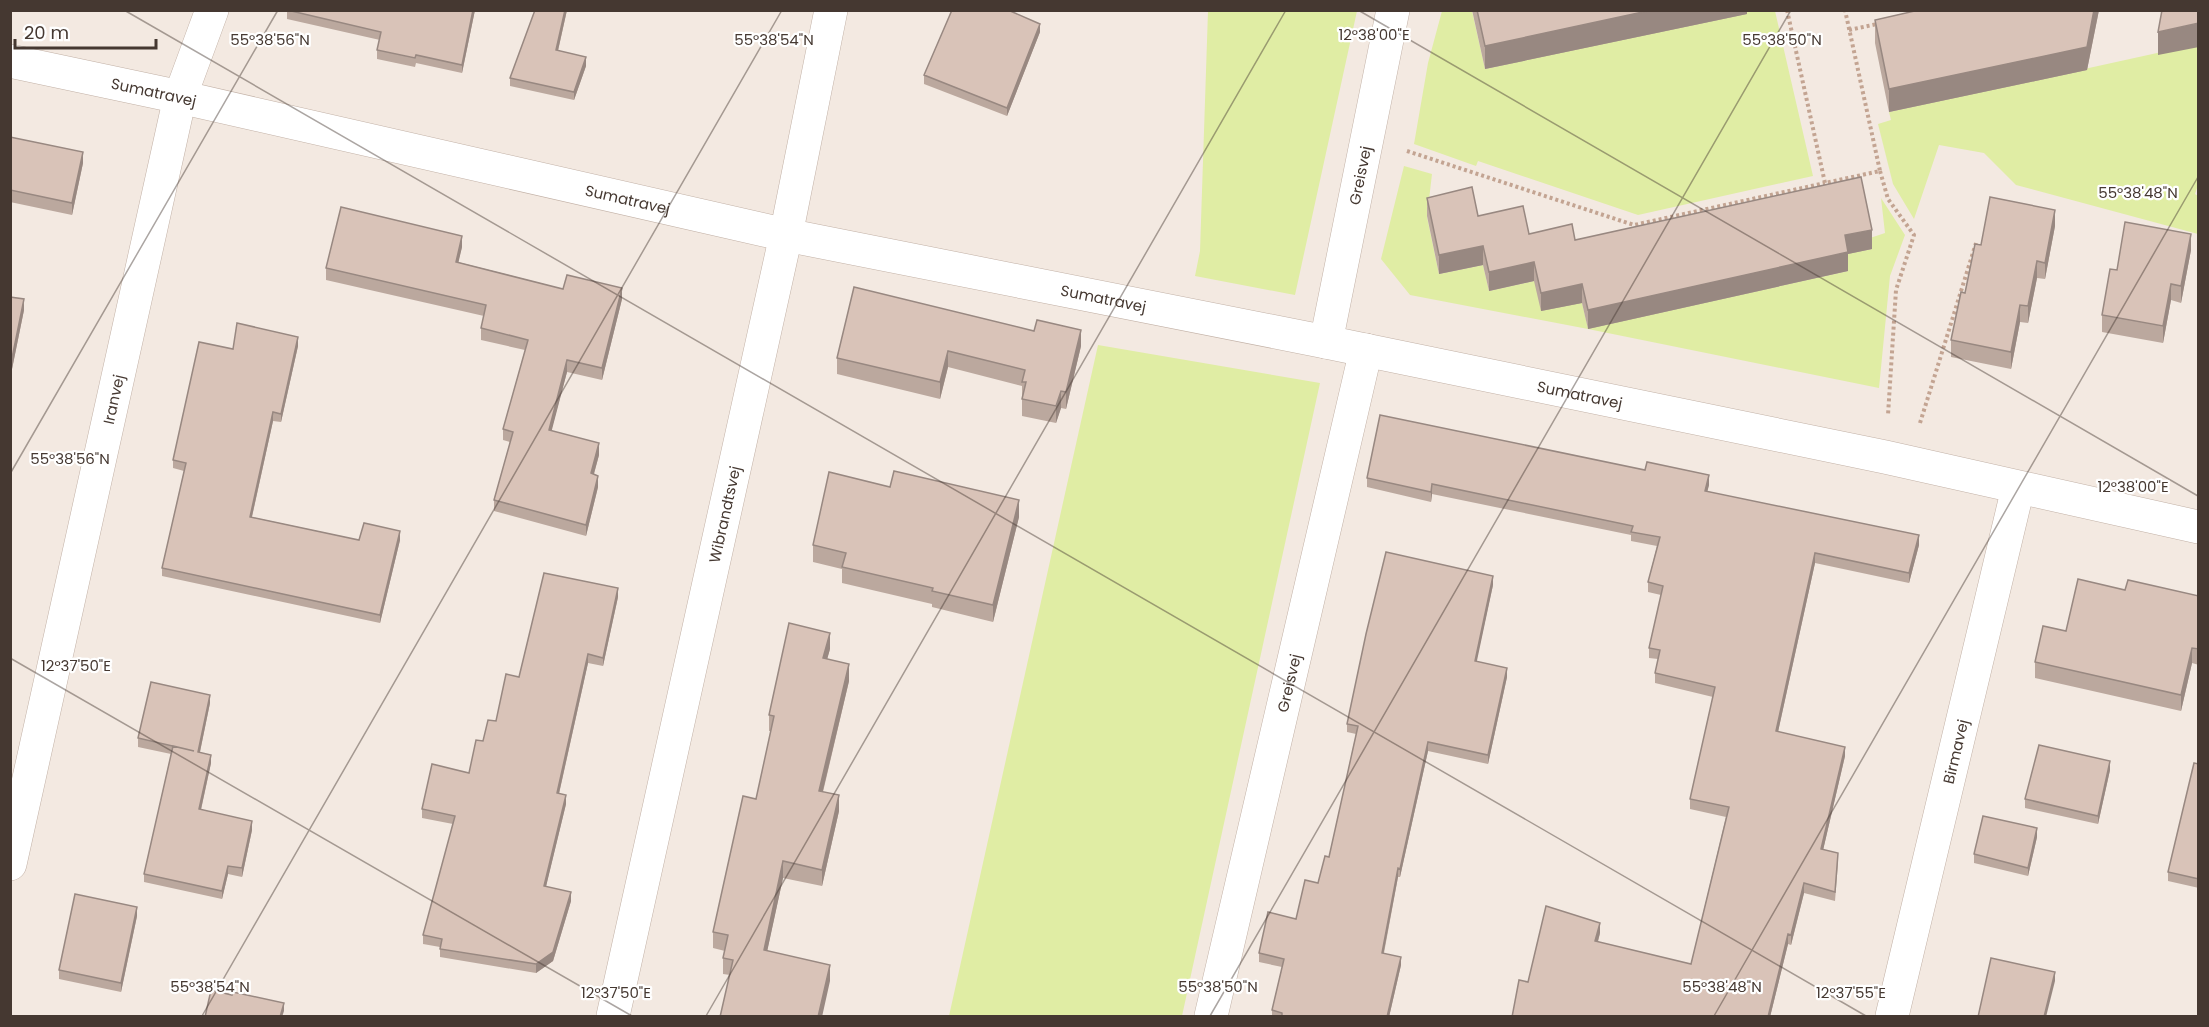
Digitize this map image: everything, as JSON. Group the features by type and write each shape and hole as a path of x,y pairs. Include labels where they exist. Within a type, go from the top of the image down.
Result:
{"street":[{"name":"Iranvej","path":"10,864 180,97 212,10"},
{"name":"Wibrandtsvej","path":"613,1017 786,235 831,10"},
{"name":"Greisvej","path":"1326,342 1393,10"},
{"name":"Sumatravej","path":"10,61 180,97 786,235 1366,350 1897,459 2199,527"},
{"name":"Greisvej","path":"1211,1017 1366,350"},
{"name":"Birmavej","path":"1892,1017 2018,488"}],"path":[{"path":"1787,10 1825,183"},
{"path":"1845,10 1888,199 1914,235 1896,290 1897,459"},
{"path":"1849,30 1882,22"},
{"path":"1367,138 1634,225 1880,171"},
{"path":"1897,459 1976,243"}],"green space":[{"path":"1208,11 1357,11 1295,295 1195,276 1200,251"},
{"path":"1442,11 1472,11 1485,69 1747,11 1775,11 1813,176 1638,215 1478,161 1476,166 1414,144 1428,63"},
{"path":"2198,44 2198,185 2195,194 2198,196 2198,234 2016,185 1984,153 1939,145 1914,219 1893,184 1878,124 1891,120 1889,112"},
{"path":"1404,166 1432,174 1427,217 1439,274 1483,265 1489,291 1534,281 1582,303 1588,328 1848,271 1845,254 1872,249 1870,238 1885,233 1881,198 1905,235 1890,276 1879,388 1410,295 1381,259"},
{"path":"1098,345 1320,383 1182,1016 949,1016"}],"building":[{"path":"287,10 473,10 462,65 416,55 415,58 377,50 381,32"},
{"path":"535,10 565,10 556,50 586,57 574,92 510,78"},
{"path":"952,10 1008,10 1040,24 1007,108 924,75"},
{"path":"1477,10 1652,10 1485,46"},
{"path":"1919,10 2094,10 2087,47 1889,89 1875,20"},
{"path":"2162,10 2199,10 2199,23 2158,32"},
{"path":"10,137 83,152 72,203 10,190"},
{"path":"1861,177 1872,230 1845,235 1848,252 1588,310 1582,284 1541,293 1534,262 1489,272 1483,246 1439,255 1427,198 1472,187 1478,216 1523,206 1529,234 1572,224 1575,240"},
{"path":"1990,197 2055,210 2045,263 2037,261 2028,306 2020,305 2011,352 1951,340 1961,292 1965,293 1975,244 1981,245"},
{"path":"341,207 462,236 456,262 563,289 567,275 622,288 602,368 567,360 549,430 599,443 591,473 598,476 586,525 494,500 513,432 503,429 528,340 481,328 486,305 326,268"},
{"path":"2125,222 2191,234 2181,286 2171,284 2163,326 2102,315 2110,269 2117,270"},
{"path":"854,287 1034,331 1037,320 1081,330 1066,392 1061,391 1056,406 1022,399 1026,382 1022,382 1025,370 948,351 940,382 837,358"},
{"path":"10,297 24,299 12,358 10,357"},
{"path":"237,323 298,337 281,414 273,412 250,517 359,540 364,523 400,531 380,615 162,568 186,463 173,460 199,342 233,349"},
{"path":"1380,415 1645,470 1647,462 1709,475 1705,491 1919,535 1909,573 1815,553 1776,731 1845,747 1821,849 1838,853 1835,892 1804,883 1791,935 1788,934 1768,1017 1512,1017 1519,980 1528,982 1546,906 1600,923 1595,941 1691,964 1729,807 1690,799 1715,687 1655,673 1660,650 1649,648 1663,586 1648,582 1660,537 1631,532 1633,526 1432,484 1431,492 1367,478"},
{"path":"894,471 1019,500 993,605 932,591 933,588 842,567 846,553 813,545 829,472 890,487"},
{"path":"1386,552 1493,576 1475,661 1507,668 1488,755 1428,742 1400,869 1398,868 1382,953 1401,957 1387,1017 1282,1017 1282,1013 1272,1010 1284,959 1259,953 1268,912 1296,919 1305,880 1318,883 1325,856 1329,857 1358,726 1347,724"},
{"path":"544,573 618,588 603,658 588,654 557,793 566,795 544,886 571,892 553,952 536,964 440,949 442,939 423,935 455,816 422,809 432,764 469,773 476,740 483,741 488,720 496,721 506,674 519,677"},
{"path":"2078,579 2125,590 2128,580 2199,596 2199,649 2192,648 2181,695 2035,662 2043,626 2066,631"},
{"path":"789,623 830,633 823,658 849,664 819,791 839,795 822,870 783,861 764,950 830,965 818,1017 720,1017 733,960 723,958 728,935 713,932 743,796 756,799 774,716 769,715"},
{"path":"151,682 210,695 198,752 211,755 199,809 252,821 242,868 228,866 222,891 144,874 173,746 138,738"},
{"path":"2039,745 2110,761 2098,816 2025,799"},
{"path":"2194,763 2199,764 2199,879 2168,872"},
{"path":"1983,816 2037,828 2028,868 1974,854"},
{"path":"75,894 137,907 121,983 59,970"},
{"path":"1991,958 2055,972 2044,1017 1978,1017"},
{"path":"211,990 232,995 233,992 284,1003 280,1017 205,1017"}]}
